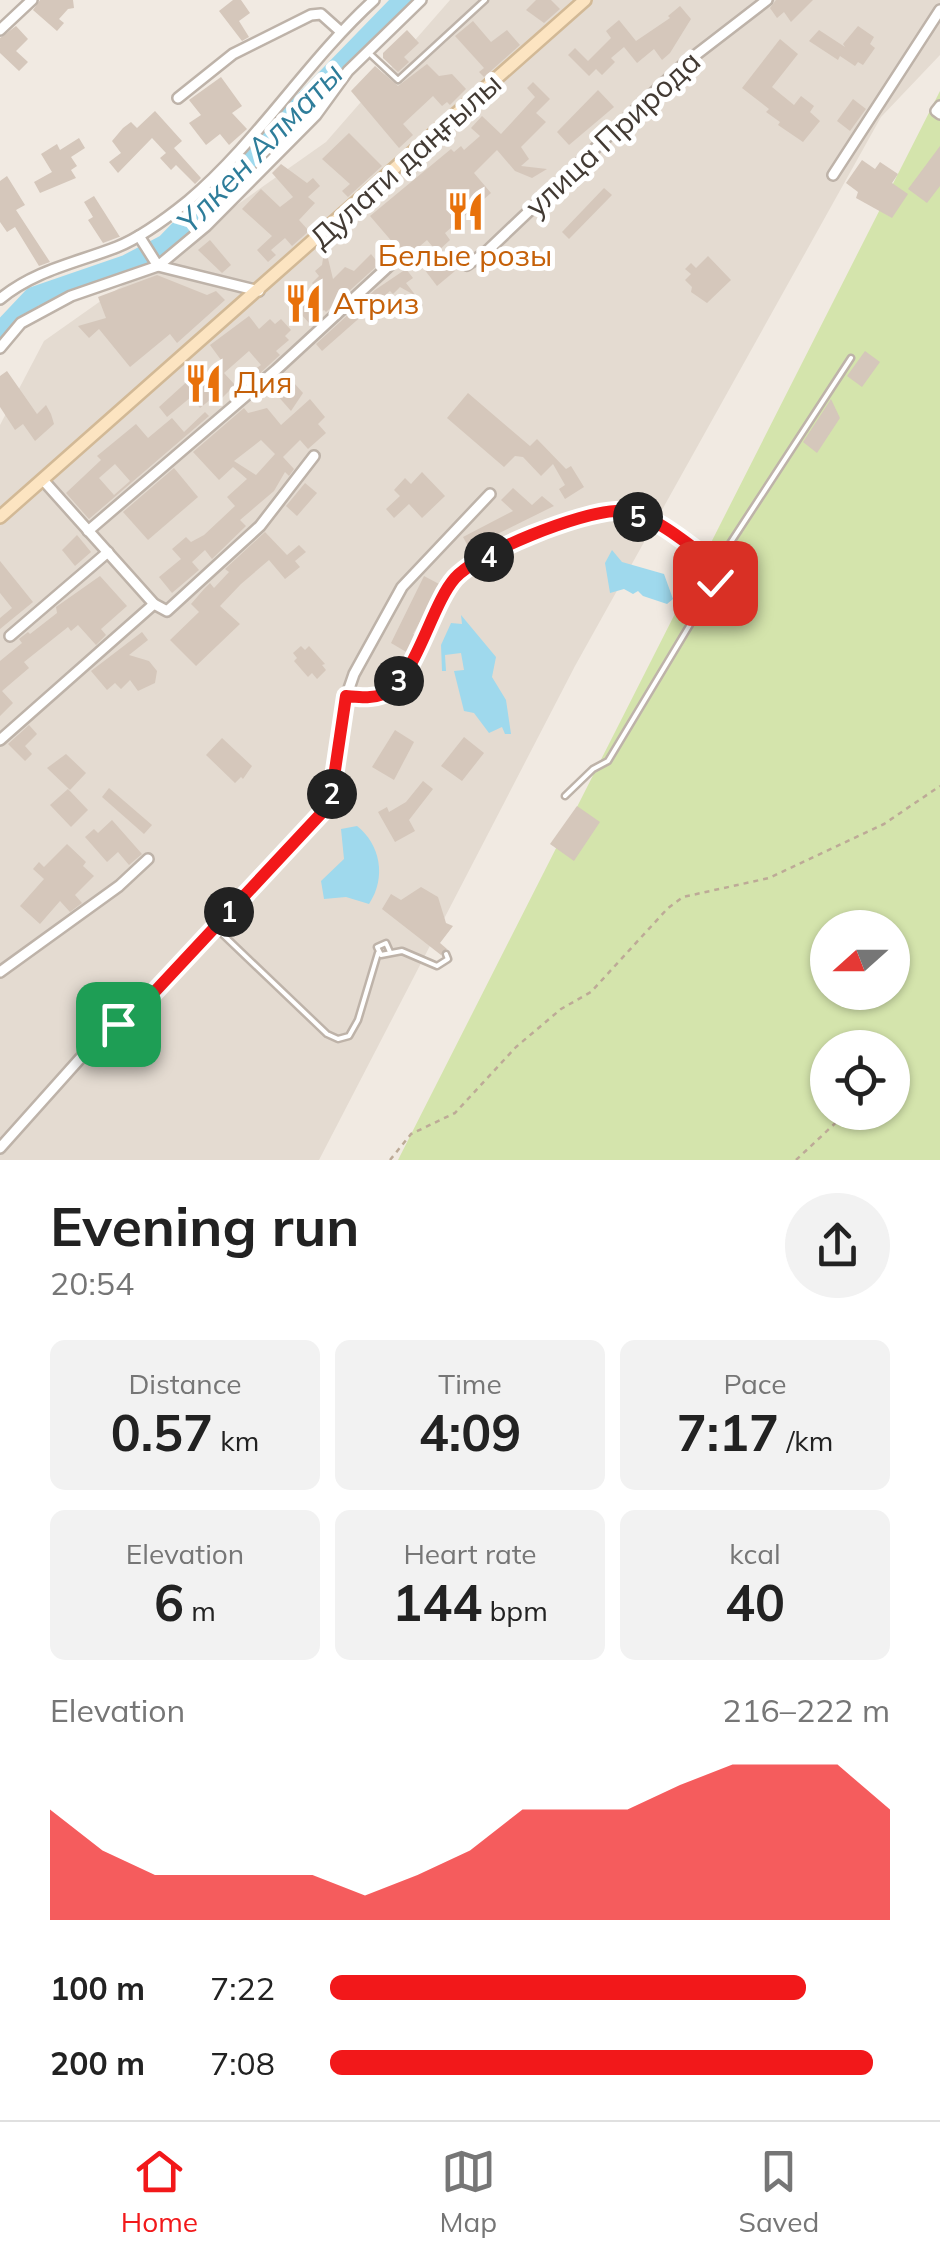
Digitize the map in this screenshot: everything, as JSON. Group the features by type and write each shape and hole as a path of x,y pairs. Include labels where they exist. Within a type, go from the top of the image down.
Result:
{"main road":[{"name":"Дулати даңғылы","path":"0,517 585,0"}],"street":[{"path":"0,30 32,0"},
{"path":"0,299 31,276 141,239 187,202 262,127 340,30 374,0"},
{"path":"0,348 22,323 71,296 156,262 206,226 316,115 348,71 421,0"},
{"name":"улица Природа","path":"460,260 467,266 486,253 684,64 767,0"},
{"path":"833,174 940,10"},
{"path":"178,98 233,54 311,14 321,14 340,30"},
{"path":"141,239 156,262 259,291"},
{"path":"88,530 276,370 392,263"},
{"path":"43,480 154,604 168,611 260,526 314,456"},
{"path":"0,1148 102,1034 132,1016 330,804 346,696 402,587 490,494"},
{"path":"10,636 108,552"},
{"path":"0,740 154,604"},
{"path":"0,972 107,896 148,858"}],"lane":[{"path":"368,52 398,80 484,0"},
{"path":"566,796 593,769 608,761 715,583 716,565 850,358"},
{"path":"346,696 372,698 398,684 458,574 531,534 616,511 651,521 716,565"},
{"path":"215,927 327,1034 338,1039 348,1036 358,1020 377,946 382,942 388,944 390,952"},
{"path":"378,953 384,956 402,951 437,966 448,958 446,954"}],"path":[{"path":"390,1160 411,1134 455,1113 474,1088 561,1009 591,992 668,908 683,897 769,878 884,824 940,786"},
{"path":"796,1160 828,1130"}],"shaded area":[{"path":"450,0 940,0 940,55 881,117 575,666 319,1160 0,1160 0,425 44,341 326,142"}],"green space":[{"path":"940,91 940,1160 398,1160"}],"water":[{"path":"612,550 622,562 664,574 673,599 667,604 638,591 610,593 605,563"},
{"path":"461,615 496,657 492,677 506,700 511,734 505,734 502,727 489,733 474,713 464,711 454,671 464,670 461,653 445,655 446,671 442,671 441,645 451,623 462,624"},
{"path":"357,826 376,851 379,872 375,894 369,904 346,897 324,899 321,881 344,859 341,829"}],"building":[{"path":"40,0 73,0 74,8 59,19 64,23 57,31 33,10"},
{"path":"233,0 241,0 250,13 239,21 249,37 242,41 219,11"},
{"path":"536,0 551,0 560,9 544,23 526,10"},
{"path":"776,0 813,0 791,22 784,12 777,18 770,8"},
{"path":"680,6 691,19 662,60 654,49 637,63 624,47 611,58 615,62 602,75 596,69 589,76 568,55 575,48 588,61 611,38 606,31 619,20 636,41 670,18"},
{"path":"473,21 491,42 507,30 520,45 484,77 479,72 484,68 455,36"},
{"path":"16,26 28,39 16,51 28,62 19,71 0,53 0,38"},
{"path":"858,26 874,37 870,44 875,48 863,65 858,62 855,66 840,56 838,60 809,41 819,30 845,47 843,44"},
{"path":"407,30 419,43 404,57 409,62 398,72 383,58 383,53"},
{"path":"780,39 798,54 772,87 794,105 801,96 814,106 810,112 820,121 803,142 778,125 780,122 766,112 769,109 742,88"},
{"path":"427,64 439,76 452,74 466,89 450,105 447,102 442,106 433,96 403,124 413,135 399,148 351,91 375,66 398,86"},
{"path":"221,77 242,106 232,113 247,129 229,145 220,134 206,145 189,123 201,115 189,100"},
{"path":"533,82 550,99 536,113 546,122 521,147 529,159 521,166 547,169 532,178 515,171 497,150 474,173 491,193 445,233 450,240 437,252 427,240 406,258 370,216 451,149 454,152 461,146 464,150 480,136 471,128 482,116 501,134 535,97 527,88"},
{"path":"598,90 614,107 569,145 557,132"},
{"path":"853,99 866,109 850,131 837,121"},
{"path":"155,111 182,141 174,148 201,178 195,184 176,165 171,170 160,158 166,153 152,138 118,173 109,162 121,153 112,141 123,128 131,122 137,128"},
{"path":"349,133 382,166 348,197 342,191 350,184 322,159"},
{"path":"79,138 85,148 71,157 77,166 71,170 76,178 40,193 34,182 52,172 41,154 57,144 60,150"},
{"path":"940,146 940,186 927,203 908,189"},
{"path":"862,160 875,169 880,162 898,174 892,183 908,194 892,218 856,198 858,192 846,183"},
{"path":"281,164 307,183 313,178 320,186 308,197 315,203 299,220 309,231 292,246 285,238 271,250 276,255 268,262 257,250 272,236 242,209 261,189 280,207 293,197 272,173"},
{"path":"7,176 25,205 16,210 50,262 39,266 15,227 7,232 0,222 0,181"},
{"path":"604,188 612,195 569,239 562,232"},
{"path":"94,196 120,237 103,243 88,220 93,217 84,202"},
{"path":"210,240 231,265 222,273 198,250"},
{"path":"325,246 333,279 345,267 354,271 371,254 379,264 309,323 294,306 316,288 312,283 319,276 315,271 322,265"},
{"path":"441,255 455,271 437,286 424,269"},
{"path":"708,256 731,280 707,303 691,292 692,287 685,280 691,274 685,269 691,263 696,268"},
{"path":"406,269 413,278 406,283 416,296 400,287 393,294 390,291 322,351 316,344 375,290"},
{"path":"157,275 207,295 216,291 225,300 177,343 170,334 130,367 99,329 89,338 78,326 106,318 98,297"},
{"path":"249,316 259,329 270,319 275,324 281,319 291,330 285,336 289,340 276,351 280,355 258,375 254,370 261,365 249,351 224,373 235,385 220,400 216,395 200,408 191,397 167,417 159,407 192,377 197,383 221,360 210,345"},
{"path":"865,351 880,362 862,387 847,376"},
{"path":"7,371 37,414 46,405 51,414 54,424 35,441 23,424 15,430 0,407 0,376"},
{"path":"285,373 303,393 291,411 269,386"},
{"path":"468,393 530,446 537,439 566,469 571,466 584,487 565,499 559,489 565,485 553,464 541,476 523,457 515,456 504,467 447,418"},
{"path":"310,399 325,417 318,424 326,433 308,449 300,440 283,457 294,469 289,476 285,472 274,491 240,520 246,526 212,559 205,550 192,562 199,570 172,593 159,577 181,559 172,549 186,537 191,542 204,535 235,506 227,497 247,479 233,467 219,480 193,452 244,408 248,413 267,408 281,425","holes":["261,440 275,454 256,475 234,461"]},
{"path":"831,399 840,418 817,453 803,442"},
{"path":"205,412 209,416 89,519 66,493 101,460 97,456 136,424 148,438 172,418 184,432","holes":["115,464 130,481 114,495 99,478"]},
{"path":"174,468 198,497 148,540 123,512"},
{"path":"422,472 445,496 422,518 409,504 394,518 386,509 400,496 394,490 405,478 411,484"},
{"path":"305,483 317,493 297,516 286,506"},
{"path":"513,488 532,505 542,496 554,506 469,548 463,537 513,511 501,500"},
{"path":"265,532 287,555 299,545 306,552 295,561 300,567 285,579 269,560 241,584 220,606 240,624 196,666 170,640 199,612 191,604 204,589 210,583 214,588 229,572 225,569"},
{"path":"77,535 91,552 75,566 62,550"},
{"path":"0,561 33,602 0,629 0,618 12,608 0,593"},
{"path":"100,576 127,606 101,629 106,635 96,645 78,625 71,631 68,627 24,662 29,668 2,691 13,703 0,716 0,661 22,643 19,639 57,613 56,607"},
{"path":"424,576 441,585 413,634 417,636 408,653 391,643"},
{"path":"142,632 148,640 129,655 149,661 157,671 155,683 138,691 130,680 121,689 115,683 107,690 91,671"},
{"path":"301,646 305,650 309,646 325,664 322,665 326,670 317,679 312,673 308,677 294,661 297,658 293,653"},
{"path":"29,725 37,734 25,746 32,754 25,761 8,744"},
{"path":"395,730 414,742 394,780 372,767"},
{"path":"464,737 484,753 462,781 441,766"},
{"path":"222,738 252,766 235,783 206,755"},
{"path":"66,754 86,773 70,790 47,768"},
{"path":"423,781 433,789 409,820 415,831 395,842 378,812 387,807 389,812 406,802"},
{"path":"109,788 152,825 144,834 102,797"},
{"path":"68,789 88,810 71,827 50,805"},
{"path":"577,806 600,822 574,861 550,844"},
{"path":"112,820 142,854 129,865 118,852 107,862 85,837 94,829 98,833"},
{"path":"67,844 94,876 75,895 82,903 70,912 60,901 40,924 20,906 44,879 33,869 39,862 44,867"},
{"path":"421,887 438,897 446,923 453,926 440,943 447,949 441,955 382,909 391,894 401,900"}],"waterway":[{"name":"Үлкен Алматы","path":"0,332 33,297 126,265 166,244 403,0"}],"place":[{"name":"Белые розы","path":"465,212"},
{"name":"Атриз","path":"303,304"},
{"name":"Дия","path":"204,383"}],"route":[{"path":"118,1024 132,1016 330,804 346,696 372,698 398,684 458,574 531,534 616,511 651,521 672,533 716,565 715,583"}]}
